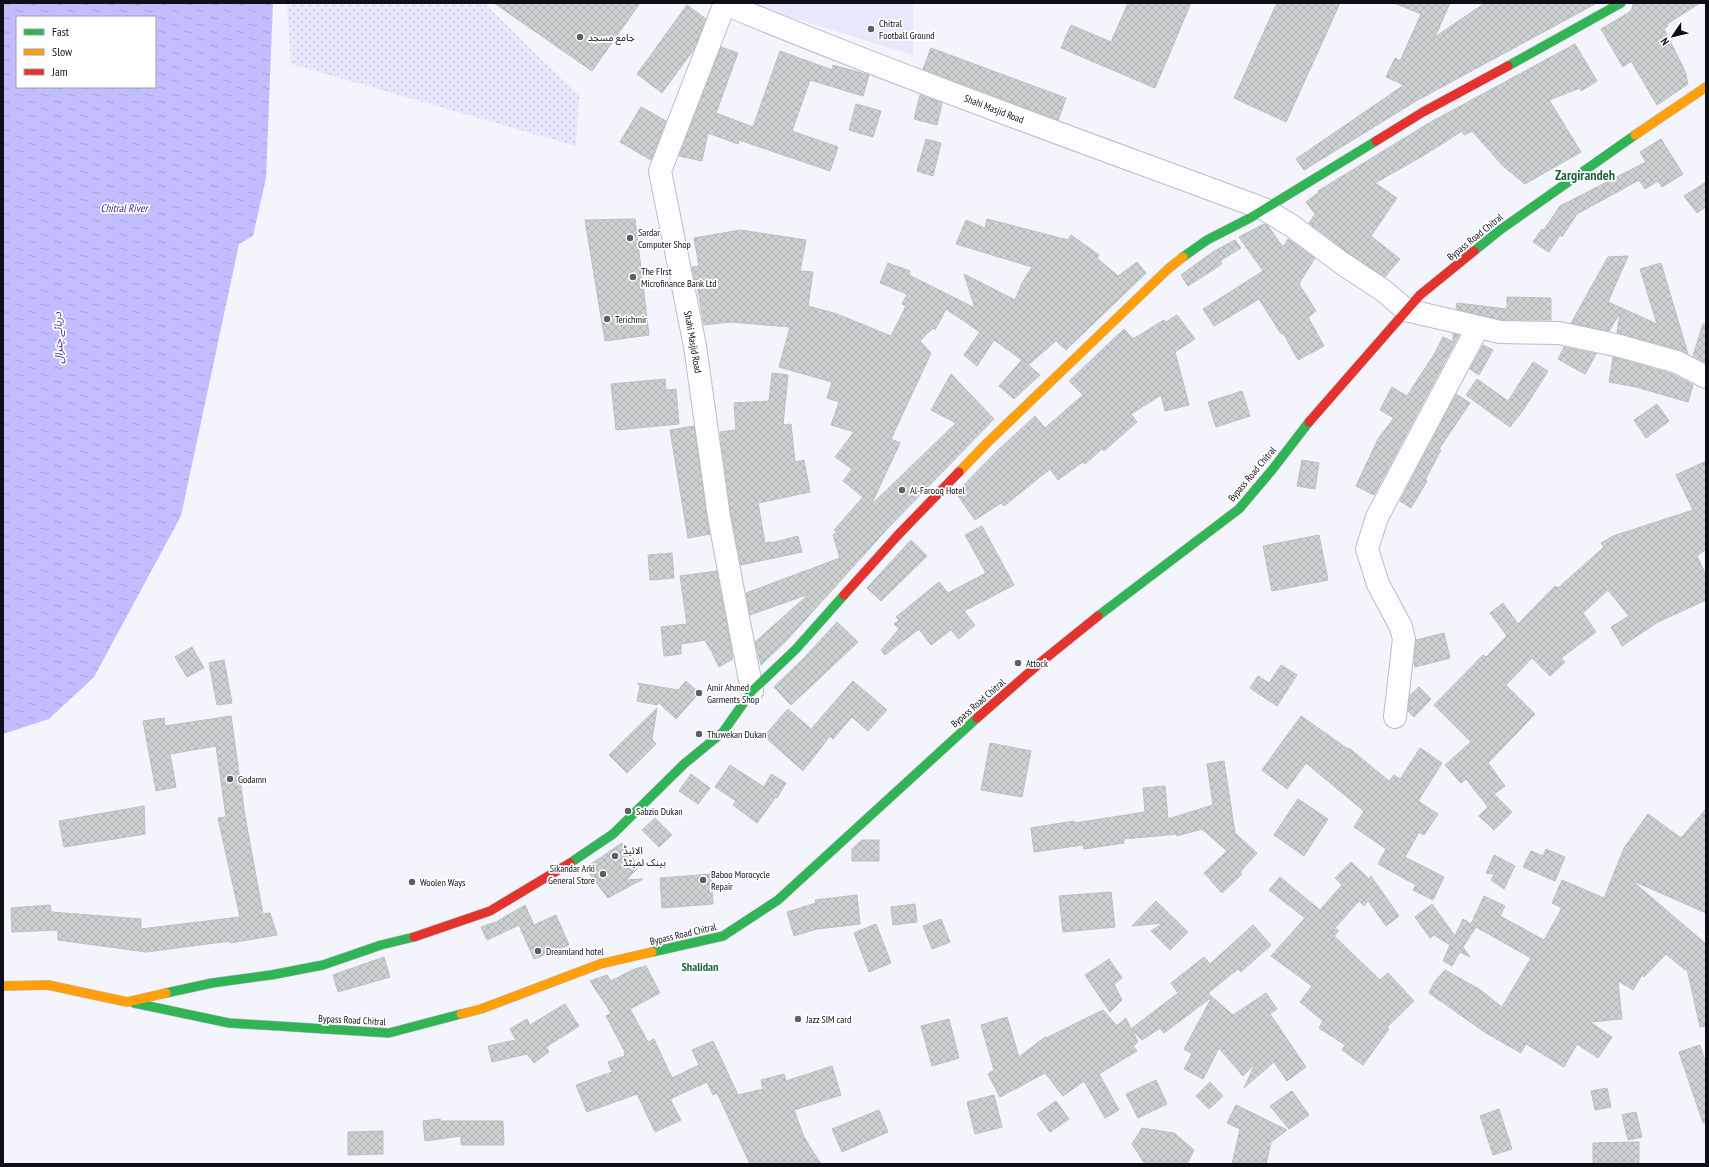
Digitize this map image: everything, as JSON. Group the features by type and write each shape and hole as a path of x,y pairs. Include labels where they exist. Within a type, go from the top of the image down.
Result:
{"street":[{"name":"Shahi Masjid Road","path":"752,691 719,517 695,346 660,171 725,3 802,36 1264,209 1292,226 1343,264 1384,291 1406,310"},
{"path":"127,1002 212,983 271,975 323,965 381,945 428,933 490,911 552,875 613,834 684,764 723,732 752,691 796,649 898,535 987,443 1168,269 1207,240 1264,209 1423,112 1591,21 1621,3"},
{"name":"Bypass Road Chitral","path":"3,986 48,985 229,1023 389,1033 481,1009 600,964 723,936 778,900 948,744 1041,662 1112,605 1239,509 1272,470 1313,416 1420,295 1500,230 1608,153 1706,87"},
{"path":"1406,310 1500,332 1559,333 1620,346 1677,362 1706,378"},
{"path":"1395,717 1404,639 1401,627 1378,584 1368,549 1377,517 1478,327"}],"shaded area":[{"path":"287,3 484,3 579,96 576,146 291,64"},
{"name":"Chitral Football Ground","path":"744,3 913,3 913,55"}],"water":[{"name":"Chitral River","path":"3,3 273,3 266,178 253,236 239,244 181,516 94,677 49,719 3,734"}],"building":[{"name":"جامع مسجد","path":"494,3 640,3 592,71"},
{"path":"1128,3 1191,3 1155,88 1061,48 1071,25 1111,42"},
{"path":"1277,3 1340,3 1286,122 1234,98"},
{"path":"1394,3 1450,3 1435,37 1485,3 1597,3 1416,101 1304,170 1296,159 1404,85 1386,77 1395,58 1400,61 1421,14"},
{"path":"1633,3 1700,3 1667,24 1668,26 1664,29 1685,71 1688,84 1657,105 1631,61 1623,67 1601,29 1628,13 1632,9"},
{"path":"687,5 706,19 694,49 662,93 637,74"},
{"path":"1575,44 1597,81 1581,91 1580,88 1549,100 1581,152 1525,184 1503,166 1472,131 1464,135 1462,131 1426,154 1375,183 1397,198 1371,236 1400,259 1385,277 1350,254 1309,223 1315,214 1306,202 1319,192 1318,191 1429,123"},
{"path":"721,47 738,53 716,113 753,127 780,51 832,70 833,65 869,75 863,96 810,80 792,131 838,147 830,171 739,140 738,144 708,133 702,161 679,156"},
{"path":"931,48 1066,98 1058,120 923,69"},
{"path":"920,95 942,103 937,125 914,119"},
{"path":"856,104 881,111 873,137 849,130"},
{"path":"641,107 666,121 651,160 620,142"},
{"path":"926,139 941,143 933,176 917,171"},
{"path":"1661,139 1683,174 1662,187 1658,181 1645,189 1639,180 1577,214 1562,237 1560,235 1549,252 1533,242 1542,229 1544,230 1560,206 1646,162 1640,152"},
{"path":"1706,182 1706,207 1697,213 1684,196"},
{"path":"635,219 649,335 605,341 585,220"},
{"path":"987,219 1068,240 1071,235 1099,255 1097,258 1118,276 1137,262 1146,273 1066,350 1056,341 1029,364 1024,361 1040,375 1014,399 999,386 1022,360 994,340 977,366 964,355 980,332 946,309 935,330 933,328 920,341 931,353 891,439 900,443 871,505 956,423 931,410 951,374 994,419 889,527 787,640 761,665 755,642 809,594 750,615 746,593 840,558 833,535 837,532 834,530 863,497 843,481 852,469 835,457 854,432 831,425 839,402 827,398 832,382 779,367 790,327 730,322 704,325 697,285 696,286 692,267 699,266 694,238 740,230 806,240 800,271 813,272 808,306 837,314 891,336 906,306 902,304 907,294 880,283 888,263 910,271 909,275 975,308 964,274 1015,300 1022,283 1032,267 956,244 966,220 985,228"},
{"path":"1264,224 1268,226 1283,247 1288,239 1315,258 1299,284 1316,311 1308,317 1324,346 1298,360 1283,333 1281,334 1259,299 1214,326 1203,309 1263,271 1239,237"},
{"path":"1235,240 1241,248 1220,261 1222,264 1188,286 1181,275 1214,251"},
{"path":"1628,256 1608,302 1657,324 1640,269 1661,263 1688,354 1681,350 1617,333 1620,313 1609,331 1571,323 1608,257"},
{"path":"1507,297 1551,298 1551,320 1502,320 1456,309 1457,303 1507,309"},
{"path":"1177,315 1195,339 1175,352 1189,405 1165,411 1161,395 1131,414 1137,422 1104,451 1102,449 1085,464 1083,462 1058,480 1050,469 1004,506 1001,503 975,520 956,493 996,452 1035,416 1045,428 1083,395 1069,381 1124,329 1133,339 1164,320 1166,322"},
{"path":"1703,324 1706,325 1706,363 1693,356"},
{"path":"1453,334 1459,335 1374,495 1356,486 1378,439 1394,418 1380,410 1392,387 1407,396 1435,353 1443,337 1453,342"},
{"path":"1483,345 1493,350 1479,375 1470,369"},
{"path":"1564,347 1596,354 1585,374 1558,359"},
{"path":"1613,357 1672,374 1693,385 1688,402 1636,387 1609,382"},
{"path":"1533,362 1548,371 1524,409 1510,427 1466,395 1477,379 1508,401"},
{"path":"772,373 788,375 783,425 791,424 795,462 804,460 810,492 758,503 765,543 771,543 798,536 802,552 741,565 731,515 720,432 736,430 734,403 769,401"},
{"path":"665,379 666,390 676,389 679,424 616,430 611,384"},
{"path":"1242,391 1250,416 1216,427 1208,402"},
{"path":"1456,394 1470,403 1439,449 1441,450 1425,480 1427,481 1411,508 1400,501"},
{"path":"1657,404 1669,421 1646,438 1634,420"},
{"path":"694,426 710,534 688,538 670,430"},
{"path":"1302,460 1319,463 1315,489 1297,486"},
{"path":"1706,461 1706,549 1697,556 1706,575 1706,600 1658,622 1622,646 1611,627 1629,616 1608,590 1583,613 1596,632 1561,658 1565,662 1550,676 1532,658 1506,685 1535,714 1488,763 1505,786 1494,794 1512,812 1494,830 1479,816 1488,807 1466,779 1461,783 1445,765 1471,742 1434,705 1483,655 1486,657 1507,636 1490,613 1503,603 1518,624 1555,586 1558,588 1604,547 1601,543 1613,536 1693,510 1676,475"},
{"path":"982,526 1014,585 964,611 975,625 959,639 951,630 931,645 919,629 885,655 881,650 899,629 894,624 899,620 896,617 939,582 948,593 986,573 965,535"},
{"path":"1319,535 1328,580 1272,591 1263,546"},
{"path":"911,540 927,556 881,601 867,588"},
{"path":"672,553 674,578 650,580 648,555"},
{"path":"717,571 733,659 719,667 712,653 714,650 711,651 705,640 681,644 681,654 664,656 661,627 687,624 680,576"},
{"path":"837,622 858,642 791,705 774,687 805,657"},
{"path":"1444,633 1450,658 1415,667 1416,640"},
{"path":"192,647 204,668 187,677 175,657"},
{"path":"224,660 232,703 217,705 209,663"},
{"path":"1281,665 1297,675 1277,706 1250,688 1258,676 1269,683"},
{"path":"686,681 699,693 676,719 658,702 657,705 637,701 640,686 637,683 678,690"},
{"path":"853,681 887,710 868,731 852,717 833,739 830,736 803,771 764,736 788,709 811,729"},
{"path":"1419,687 1431,699 1414,717 1408,711 1410,695"},
{"path":"657,708 652,739 656,744 627,773 609,755"},
{"path":"231,716 245,816 263,914 270,913 277,935 230,943 230,941 146,952 58,940 58,930 12,932 11,908 50,905 51,912 141,919 141,929 240,917 218,818 226,817 216,746 170,754 176,787 156,791 143,721 164,718 165,726"},
{"path":"1301,716 1348,749 1349,748 1389,781 1394,775 1400,779 1420,748 1442,763 1418,801 1438,814 1424,835 1419,832 1405,857 1444,877 1433,900 1413,890 1416,885 1378,864 1386,849 1354,827 1364,811 1306,763 1287,789 1262,770"},
{"path":"990,743 1031,751 1022,797 981,790"},
{"path":"1224,761 1235,833 1257,853 1240,872 1242,874 1222,893 1204,873 1227,851 1202,829 1177,836 1177,834 1124,839 1124,843 1084,849 1083,845 1034,852 1031,828 1145,812 1143,788 1165,786 1168,819 1213,805 1207,764"},
{"path":"730,765 764,787 771,774 786,783 777,798 776,797 757,823 733,805 736,801 715,787"},
{"path":"691,774 710,788 698,804 679,791"},
{"path":"1298,799 1328,819 1304,856 1274,835"},
{"path":"144,806 145,834 64,847 59,821"},
{"path":"1706,809 1706,913 1631,880 1706,944 1706,1026 1700,1027 1687,969 1685,970 1666,954 1644,977 1642,975 1633,990 1618,981 1622,1019 1590,1022 1612,1037 1598,1058 1577,1044 1564,1067 1526,1044 1521,1053 1486,1033 1429,993 1435,981 1445,970 1479,989 1502,1007 1531,958 1476,927 1463,947 1470,957 1460,952 1452,966 1443,961 1450,945 1434,935 1430,938 1415,917 1432,904 1455,936 1463,919 1471,924 1484,896 1505,906 1500,916 1544,940 1562,908 1552,903 1562,880 1604,898 1624,848 1648,814 1681,838"},
{"path":"655,818 672,835 659,847 642,830"},
{"path":"862,840 879,840 879,861 852,861 852,849"},
{"path":"622,843 639,867 626,880 643,879 608,898 585,868"},
{"path":"1546,849 1565,857 1555,881 1523,867 1531,851 1543,856"},
{"path":"1494,855 1515,866 1504,889 1491,880 1494,874 1486,873"},
{"path":"1351,862 1369,879 1371,876 1399,916 1386,926 1368,901 1364,906 1359,901 1335,928 1339,931 1334,936 1380,980 1388,973 1414,1001 1387,1027 1389,1029 1363,1065 1342,1050 1345,1045 1319,1028 1323,1021 1300,1002 1312,986 1271,956 1305,918 1269,890 1280,877 1320,910 1342,885 1335,878"},
{"path":"711,874 713,904 662,908 660,878"},
{"path":"1111,892 1115,927 1063,932 1059,896"},
{"path":"857,895 860,924 817,929 794,936 787,912 816,903 815,900"},
{"path":"1156,901 1188,932 1170,950 1151,931 1163,923 1132,926"},
{"path":"915,904 917,922 893,925 891,907"},
{"path":"525,905 534,925 556,915 569,945 534,959 519,925 487,940 481,927 496,922"},
{"path":"941,919 950,942 932,949 923,926"},
{"path":"876,924 891,963 869,972 854,933"},
{"path":"1253,925 1271,945 1241,972 1238,969 1208,993 1212,997 1164,1033 1160,1028 1142,1040 1132,1030 1138,1042 1133,1046 1137,1051 1099,1074 1119,1110 1105,1118 1084,1081 1063,1096 1045,1073 1000,1097 988,1074 994,1070 981,1025 1007,1017 1019,1057 1045,1037 1046,1038 1103,1010 1117,1026 1126,1018 1131,1029 1178,993 1171,983 1204,957 1210,964"},
{"path":"384,957 390,977 338,992 333,975"},
{"path":"1109,959 1122,978 1114,984 1122,1000 1110,1012 1085,975"},
{"path":"646,966 660,993 630,1009 648,1042 654,1039 672,1078 699,1065 692,1050 713,1041 738,1095 763,1089 761,1080 784,1074 786,1081 832,1066 841,1095 794,1110 804,1137 821,1164 750,1164 717,1093 713,1095 707,1082 670,1099 681,1120 655,1132 637,1094 587,1112 576,1085 612,1072 608,1062 625,1056 625,1052 606,1016 611,1013 590,981 607,975 611,981 634,969"},
{"path":"1266,993 1277,1009 1270,1014 1306,1067 1287,1081 1274,1062 1244,1088 1255,1064 1243,1076 1219,1048 1203,1079 1184,1069 1192,1054 1184,1049 1212,997 1233,1015"},
{"path":"565,1004 579,1026 546,1047 549,1052 534,1063 527,1054 492,1062 488,1046 516,1040 510,1029 527,1019 530,1025"},
{"path":"949,1019 959,1058 932,1066 921,1026"},
{"path":"1700,1045 1706,1064 1706,1123 1703,1123 1679,1052"},
{"path":"1156,1080 1167,1104 1138,1118 1126,1094"},
{"path":"1210,1082 1223,1096 1209,1109 1196,1096"},
{"path":"1607,1088 1611,1107 1595,1110 1591,1091"},
{"path":"1292,1091 1309,1115 1289,1129 1270,1106"},
{"path":"994,1095 1002,1127 975,1134 967,1102"},
{"path":"1056,1101 1069,1119 1050,1132 1037,1114"},
{"path":"1236,1105 1287,1130 1271,1142 1266,1164 1232,1164 1240,1129 1227,1123"},
{"path":"1499,1109 1512,1149 1493,1155 1480,1116"},
{"path":"879,1110 888,1132 842,1152 832,1129"},
{"path":"1636,1112 1642,1137 1628,1140 1622,1115"},
{"path":"440,1119 441,1121 503,1121 504,1145 461,1145 461,1136 425,1141 423,1121"},
{"path":"1142,1128 1174,1133 1194,1150 1187,1164 1145,1164 1132,1144"},
{"path":"383,1131 383,1154 348,1155 348,1132"},
{"path":"1639,1142 1639,1164 1593,1164 1593,1143"}],"traffic: fast":[{"path":"1508,66 1621,3"},
{"path":"1474,251 1500,230 1635,135"},
{"path":"1183,257 1207,240 1250,218 1376,141"},
{"path":"1098,616 1239,509 1272,470 1309,422"},
{"path":"570,863 613,834 684,764 723,732 752,691 796,649 844,595"},
{"path":"652,952 723,936 778,900 977,718"},
{"path":"166,993 212,983 271,975 323,965 381,945 414,937"},
{"path":"134,1003 229,1023 389,1033 461,1014"}],"traffic: slow":[{"path":"1635,135 1706,87"},
{"path":"959,472 987,443 1168,269 1183,257"},
{"path":"461,1014 481,1009 600,964 652,952"},
{"path":"3,986 48,985 127,1002 166,993"}],"traffic: jam":[{"path":"1376,141 1423,112 1508,66"},
{"path":"1309,422 1420,295 1474,251"},
{"path":"844,595 898,535 959,472"},
{"path":"977,718 1041,662 1098,616"},
{"path":"414,937 490,911 570,863"}],"place":[{"name":"Chitral Football Ground","path":"871,29"},
{"name":"جامع مسجد","path":"580,37"},
{"name":"Sardar Computer Shop","path":"630,238"},
{"name":"The FIrst Microfinance Bank Ltd","path":"633,277"},
{"name":"Terichmir","path":"607,319"},
{"name":"Al-Farooq Hotel","path":"902,490"},
{"name":"Attock","path":"1018,663"},
{"name":"Amir Ahmed Garments Shop","path":"699,693"},
{"name":"Thuwekan Dukan","path":"699,734"},
{"name":"Godamn","path":"230,779"},
{"name":"Sabzio Dukan","path":"628,811"},
{"name":"الائیڈ بینک لمیٹڈ","path":"615,856"},
{"name":"Sikandar Arki General Store","path":"603,874"},
{"name":"Baboo Morocycle Repair","path":"703,880"},
{"name":"Woolen Ways","path":"412,882"},
{"name":"Dreamland hotel","path":"538,951"},
{"name":"Jazz SIM card","path":"798,1019"}],"district":[{"name":"Zargirandeh","path":"1585,175"},
{"name":"Shalidan","path":"700,966"}],"water label":[{"name":"دریائے چترال","path":"58,338"}]}
